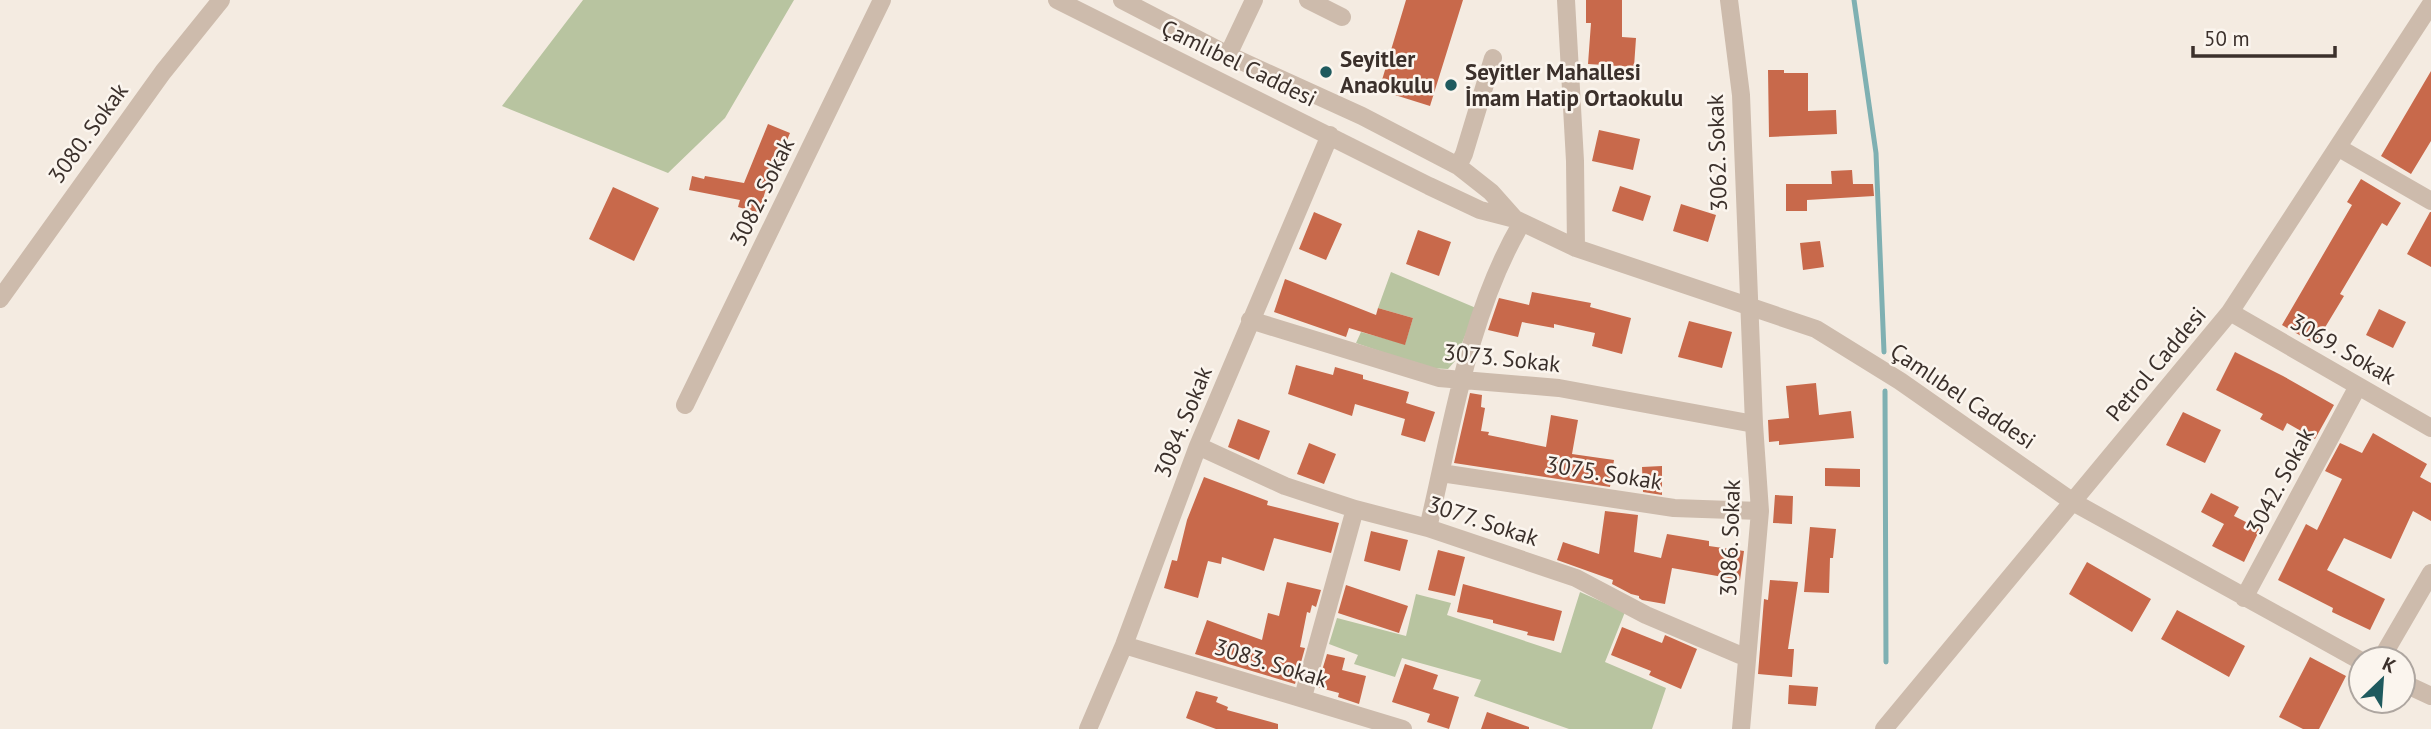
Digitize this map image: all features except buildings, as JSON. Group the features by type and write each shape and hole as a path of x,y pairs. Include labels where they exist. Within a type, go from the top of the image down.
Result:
{"street":[{"name":"3080. Sokak","path":"0,299 163,72 221,0"},
{"name":"3082. Sokak","path":"685,405 882,0"},
{"name":"Çamlıbel Caddesi","path":"1057,0 1480,210 1518,221 1576,248 1816,329 1900,382 2073,502 2347,654"},
{"name":"Çamlıbel Caddesi","path":"1122,0 1228,55 1362,116 1458,166 1491,192 1518,221"},
{"path":"1228,55 1254,0"},
{"path":"1308,0 1342,17"},
{"path":"1566,0 1575,161 1576,248"},
{"name":"3062. Sokak","path":"1729,0 1741,95 1749,306"},
{"name":"Petrol Caddesi","path":"1884,729 2230,312 2431,4"},
{"path":"1458,166 1493,58"},
{"name":"3084. Sokak","path":"1088,729 1124,645 1198,446 1330,135"},
{"path":"2339,148 2431,201"},
{"path":"1427,528 1461,381 1499,263 1518,221"},
{"name":"3086. Sokak","path":"1741,729 1760,511 1749,306"},
{"name":"3069. Sokak","path":"2230,312 2431,428"},
{"name":"3073. Sokak","path":"1250,320 1439,378 1559,388 1754,424"},
{"name":"3042. Sokak","path":"2244,598 2358,386"},
{"name":"3077. Sokak","path":"1198,446 1285,486 1355,509 1427,528 1576,578 1646,615 1747,658"},
{"name":"3075. Sokak","path":"1441,474 1674,508 1760,511"},
{"path":"1303,697 1355,509"},
{"path":"2389,645 2431,573"},
{"name":"3083. Sokak","path":"1124,645 1403,729"}],"green space":[{"path":"583,0 794,0 725,118 668,173 502,106"},
{"path":"1391,272 1476,308 1455,361 1448,369 1428,368 1356,343 1361,332 1405,344 1413,318 1378,308"},
{"path":"1580,592 1625,612 1605,662 1666,688 1652,729 1569,729 1474,696 1481,680 1402,658 1395,677 1354,664 1358,655 1329,644 1337,618 1406,636 1416,594 1451,603 1447,615 1561,653"}],"waterway":[{"path":"1854,0 1876,153 1884,352"},
{"path":"1885,391 1886,662"}],"place":[{"name":"Seyitler Anaokulu","path":"1326,72"},
{"name":"Seyitler Mahallesi İmam Hatip Ortaokulu","path":"1451,85"}]}
